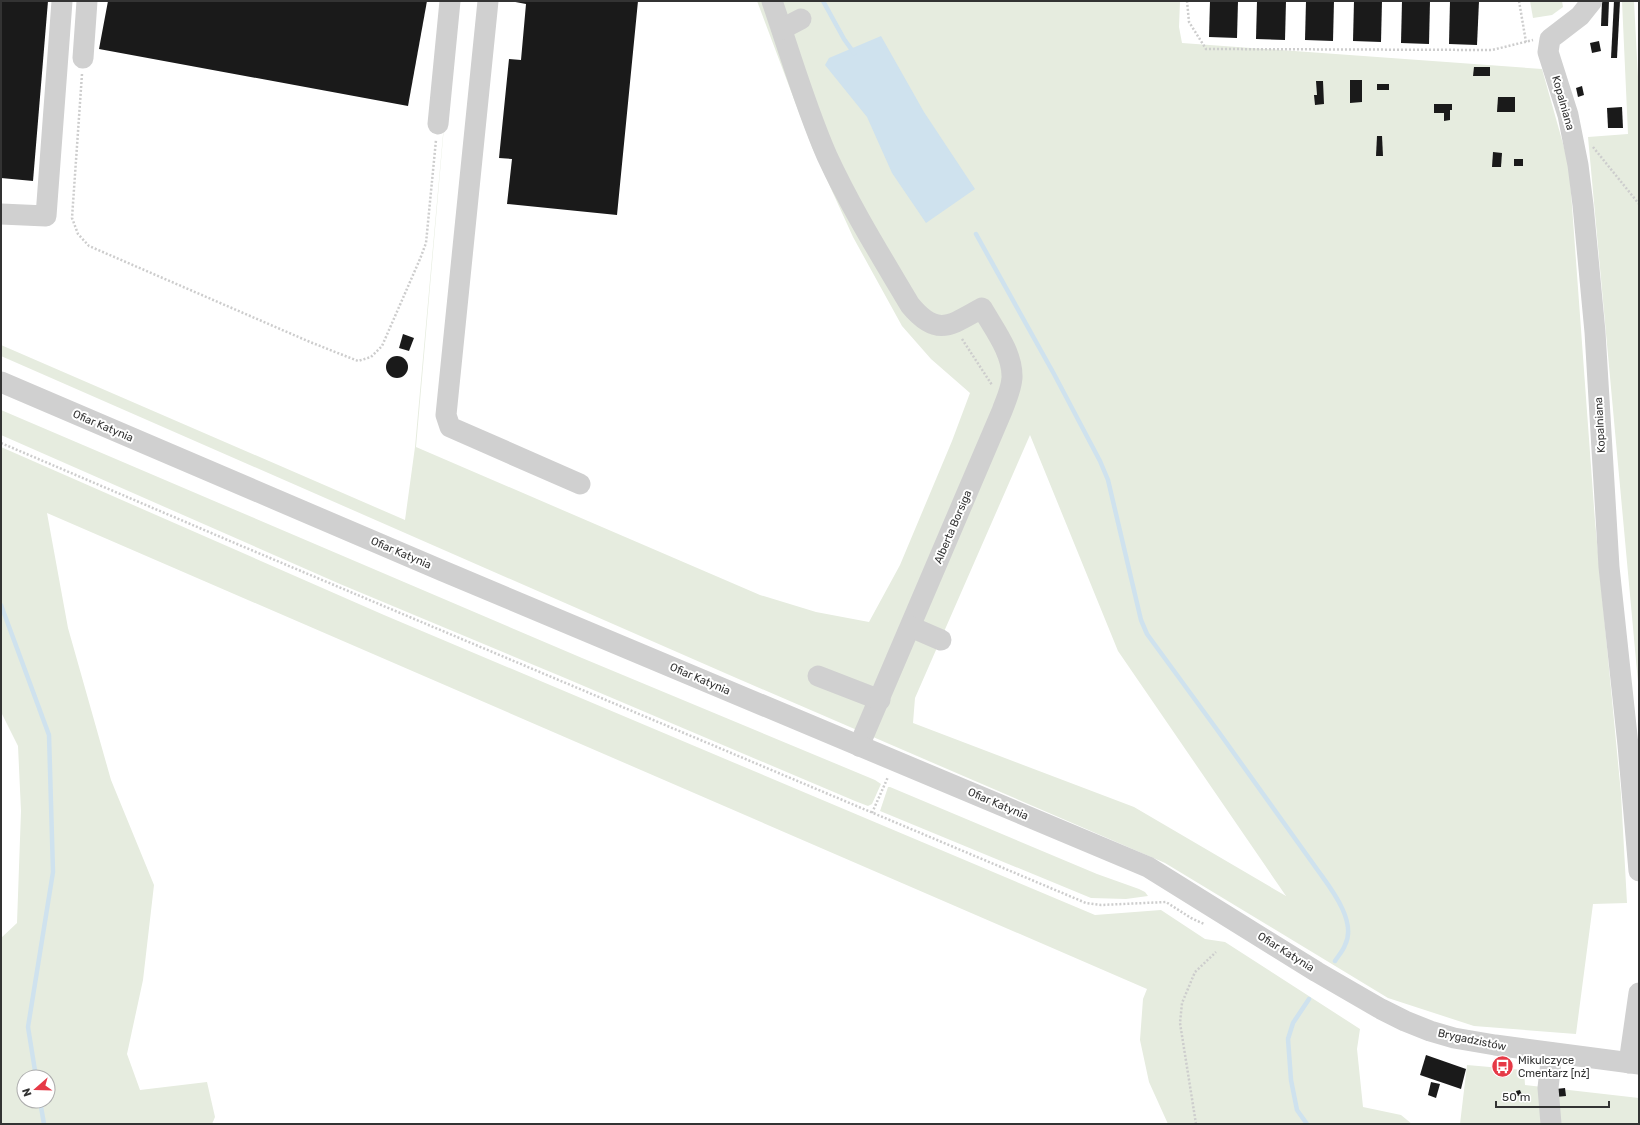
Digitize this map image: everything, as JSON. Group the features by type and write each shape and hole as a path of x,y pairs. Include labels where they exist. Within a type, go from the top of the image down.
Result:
{"street":[{"path":"1,214 46,216 62,1"},
{"path":"83,58 87,1"},
{"path":"438,124 450,1"},
{"path":"488,1 446,415 450,427 580,484"},
{"path":"772,1 817,132 845,193 910,305 917,315 926,322 937,326"},
{"name":"Kopalniana","path":"1592,1 1573,10 1550,39 1548,52 1568,115 1578,165 1583,205 1595,332 1609,567 1628,745 1639,871"},
{"path":"782,29 801,19"},
{"name":"Alberta Borsiga","path":"859,746 911,627 1010,390 1012,377 1008,356 982,308 948,326 937,326"},
{"name":"Ofiar Katynia","path":"1,382 1148,867 1324,976 1381,1009"},
{"path":"911,627 940,640"},
{"path":"818,676 880,700"},
{"path":"1634,1063 1639,993"},
{"name":"Brygadzistów","path":"1381,1009 1430,1031 1454,1038 1552,1053 1634,1063"},
{"path":"1550,1124 1548,1088 1552,1053"}],"path":[{"path":"1187,1 1189,22 1206,49 1492,50 1526,42 1519,1"},
{"path":"83,58 72,218 78,234 89,246 310,342 358,361 371,357 382,346 426,243 438,124"},
{"path":"1589,142 1639,204"},
{"path":"937,326 944,332 962,340 990,380 993,389"},
{"path":"1,443 872,813 1092,904 1101,906 1166,902"},
{"path":"872,813 886,780"},
{"path":"1196,1124 1180,1023 1182,1003 1195,972 1216,952"}],"shaded area":[{"path":"455,1 416,447 760,595 816,612 869,622 900,565 952,441 970,393 931,359 902,326 853,237 812,147 757,1 1180,1 1179,27 1182,43 1542,69 1569,165 1595,521 1621,794 1627,903 1593,904 1576,1034 1474,1026 1388,998 1165,863 734,677 1,356 1,345 405,520 415,447","holes":["1030,435 1118,651 1286,896 1134,807 913,723 915,698"]},
{"path":"1530,1 1562,1 1563,7 1552,15 1533,18"},
{"path":"1622,1 1634,1 1639,96 1639,693 1588,137 1628,134"},
{"path":"1,410 582,658 875,780 881,784 872,804 868,806 340,584 1,435"},
{"path":"1,447 384,615 1095,915 1161,910 1205,939 1225,942 1360,1029 1357,1049 1363,1107 1401,1115 1412,1124 1168,1124 1149,1082 1140,1040 1143,999 1147,989 47,513 68,628 111,780 154,885 143,980 127,1054 140,1090 207,1082 215,1117 212,1124 1,1124 1,938 17,923 21,811 18,746 1,712"},
{"path":"888,787 1097,874 1139,889 1145,892 1148,896 1126,899 1091,898 880,811"},
{"path":"1467,1065 1524,1070 1525,1085 1639,1098 1639,1124 1460,1124"}],"water":[{"path":"881,36 924,112 975,189 926,223 892,173 867,117 825,65 829,58"}],"building":[{"path":"1,1 48,1 33,181 1,178"},
{"path":"108,1 427,1 408,106 99,49"},
{"path":"510,1 638,1 617,215 507,204 512,159 499,158 509,59 521,60 526,4"},
{"path":"1210,1 1238,1 1237,38 1209,37"},
{"path":"1257,1 1286,1 1285,40 1256,39"},
{"path":"1306,1 1334,1 1333,41 1305,40"},
{"path":"1354,1 1382,1 1381,42 1353,41"},
{"path":"1402,1 1430,1 1429,44 1401,43"},
{"path":"1450,1 1479,1 1477,45 1449,44"},
{"path":"1602,1 1609,1 1608,26 1601,26"},
{"path":"1614,1 1620,1 1617,58 1611,58"},
{"path":"1599,41 1601,51 1592,53 1590,43"},
{"path":"1474,67 1490,67 1490,76 1473,76"},
{"path":"1350,80 1362,80 1362,102 1350,103"},
{"path":"1316,81 1323,81 1324,104 1315,105 1314,95 1317,95"},
{"path":"1377,84 1389,84 1389,90 1377,90"},
{"path":"1582,86 1584,95 1578,97 1576,88"},
{"path":"1498,97 1515,97 1515,112 1497,112"},
{"path":"1434,104 1452,104 1452,110 1450,110 1450,120 1444,121 1444,113 1434,113"},
{"path":"1622,107 1623,128 1608,128 1607,108"},
{"path":"1377,136 1382,136 1383,156 1376,156"},
{"path":"1493,152 1502,153 1501,167 1492,167"},
{"path":"1514,159 1523,159 1523,166 1514,166"},
{"path":"403,334 414,338 409,351 399,348"},
{"path":"397,356 405,359 408,367 405,375 397,378 389,375 386,367 389,359"},
{"path":"1426,1055 1466,1069 1461,1089 1420,1075"},
{"path":"1431,1082 1440,1084 1436,1098 1428,1095"},
{"path":"1565,1088 1566,1096 1556,1097 1556,1089"},
{"path":"1520,1090 1522,1095 1517,1096 1516,1091"}],"waterway":[{"path":"823,1 844,39 854,53"},
{"path":"976,234 1054,374 1100,461 1108,480 1141,620 1147,634 1324,879 1341,907 1348,926 1348,936 1342,951 1335,961"},
{"path":"1,605 49,735 53,872 28,1027 35,1069"},
{"path":"1307,1124 1297,1110 1291,1080 1288,1039 1293,1023 1309,999"},
{"path":"41,1109 44,1124"}],"place":[{"name":"Mikulczyce Cmentarz [nż]","path":"1503,1066"}]}
